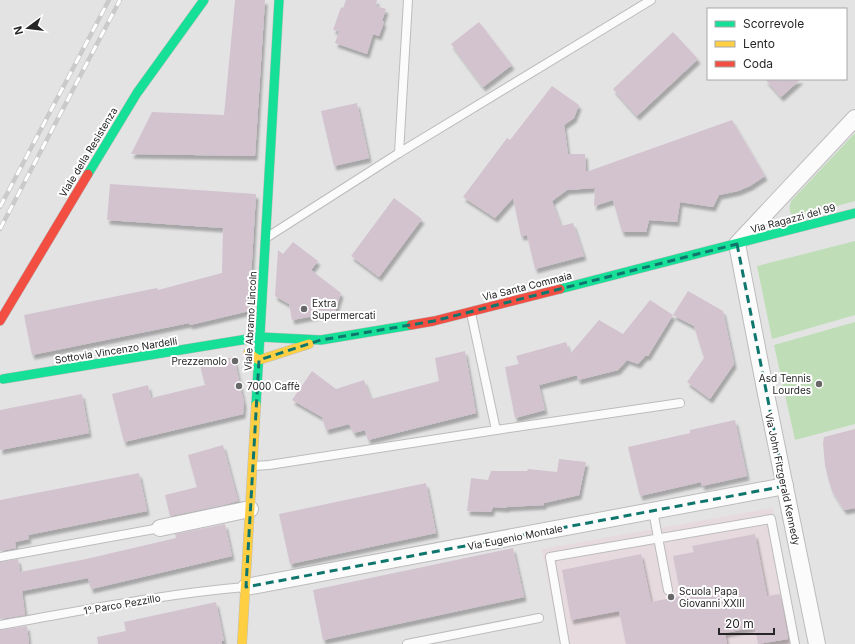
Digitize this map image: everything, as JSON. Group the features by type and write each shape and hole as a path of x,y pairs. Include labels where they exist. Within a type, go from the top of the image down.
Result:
{"street":[{"name":"Viale della Resistenza","path":"0,321 137,93 204,0"},
{"name":"Viale Abramo Lincoln","path":"242,644 279,0"},
{"path":"737,244 855,118"},
{"name":"Via Ragazzi del 99","path":"737,244 855,213"},
{"name":"Via Santa Commaia","path":"259,360 321,340 434,321 737,244"},
{"name":"Via John Fitzgerald Kennedy","path":"737,244 817,644"},
{"name":"Via Santa Commaia","path":"260,337 321,340"},
{"name":"Sottovia Vincenzo Nardelli","path":"3,379 260,337"},
{"path":"232,342 259,360"},
{"name":"Via Eugenio Montale","path":"246,587 785,486"},
{"path":"160,528 250,509"}],"lane":[{"path":"399,153 408,0"},
{"path":"266,238 399,153 650,0"},
{"path":"470,312 496,430"},
{"path":"253,466 269,465 680,403"},
{"path":"653,511 668,590"},
{"path":"565,644 550,557 771,519 796,644"},
{"path":"0,557 160,528"},
{"name":"1° Parco Pezzillo","path":"0,625 146,599 246,587"},
{"path":"407,644 539,618"}],"highlighted area":[{"path":"737,244 785,486 246,587 259,360 321,340 434,321"}],"shaded area":[{"name":"Scuola Papa Giovanni XXIII","path":"773,508 799,644 560,644 542,549"}],"green space":[{"path":"855,133 855,201 797,217 792,216 790,212 791,201"},
{"path":"855,241 855,315 772,339 757,266"},
{"name":"Asd Tennis Lourdes","path":"855,322 855,424 795,440 774,345"}],"building":[{"path":"235,0 265,0 255,156 131,154 152,112 224,115"},
{"path":"346,0 377,0 376,6 386,9 382,21 384,22 379,36 373,34 367,54 335,43 339,31 333,30 341,7 343,8"},
{"path":"479,22 512,65 483,87 451,44"},
{"path":"673,32 698,59 637,116 613,89"},
{"path":"766,80 800,80 781,97"},
{"path":"552,86 579,105 574,118 564,125 568,154 585,154 586,172 732,120 765,176 750,186 738,191 719,195 713,207 680,202 677,222 649,220 646,232 622,232 613,200 594,206 595,188 567,190 552,201 561,226 573,223 584,256 535,269 527,235 521,236 513,198 495,218 463,197 507,138 510,140"},
{"path":"357,103 369,158 334,166 321,111"},
{"path":"110,184 256,194 249,311 190,325 189,323 32,355 24,315 157,288 158,290 222,273 223,228 107,220"},
{"path":"394,198 422,219 379,277 351,256"},
{"path":"293,242 318,261 311,270 341,293 335,312 292,320 289,304 275,296 278,250 283,254"},
{"path":"688,291 723,311 734,364 710,399 687,382 704,358 694,326 673,315"},
{"path":"650,300 673,315 648,356 645,356 638,364 627,360 618,370 578,380 577,375 539,385 545,410 515,418 505,367 519,364 516,356 566,342 570,354 599,320 623,334"},
{"path":"465,351 476,413 368,440 365,430 354,433 349,424 326,430 322,417 292,400 312,371 336,389 364,380 371,399 439,381 435,358"},
{"path":"234,357 244,403 243,414 124,442 112,394 148,385 151,398 205,385 200,365"},
{"path":"82,394 89,433 0,450 0,410"},
{"path":"735,420 747,476 702,486 701,482 640,496 628,447 690,433 690,430"},
{"path":"855,429 855,508 844,510 832,491 825,465 823,444 824,437"},
{"path":"223,445 238,501 170,516 165,495 197,487 188,455"},
{"path":"559,459 586,462 579,495 544,503 544,505 507,508 493,507 491,512 467,511 471,478 488,480 491,471 527,471 528,469 557,472"},
{"path":"139,473 147,511 28,535 29,539 15,542 16,548 0,551 0,500"},
{"path":"426,483 436,533 290,564 279,514"},
{"path":"225,524 232,556 91,589 88,578 22,591 25,615 0,619 0,562 18,559 20,572 86,559 176,538 175,534"},
{"path":"755,534 767,596 780,594 788,639 758,644 755,627 725,633 727,644 626,644 619,611 571,620 562,570 641,554 651,602 681,596 673,556 694,552 692,546"},
{"path":"513,548 524,597 323,640 313,590"},
{"path":"216,602 224,641 222,641 222,644 98,644 97,637 126,631 124,622"},
{"path":"27,626 29,644 0,644 0,630"}],"railway":[{"path":"0,207 109,0"},
{"path":"0,229 120,0"}],"traffic: fast":[{"path":"88,174 137,93 204,0"},
{"path":"256,405 279,0"},
{"path":"560,289 855,213"},
{"path":"3,379 260,337 321,340 411,325"}],"traffic: slow":[{"path":"248,353 259,360 309,344"},
{"path":"242,644 256,405"}],"traffic: jam":[{"path":"0,321 88,174"},
{"path":"411,325 434,321 560,289"}],"place":[{"name":"Extra Supermercati","path":"304,309"},
{"name":"Prezzemolo","path":"235,361"},
{"name":"Asd Tennis Lourdes","path":"819,384"},
{"name":"7000 Caffè","path":"239,386"},
{"name":"Scuola Papa Giovanni XXIII","path":"671,597"}]}
